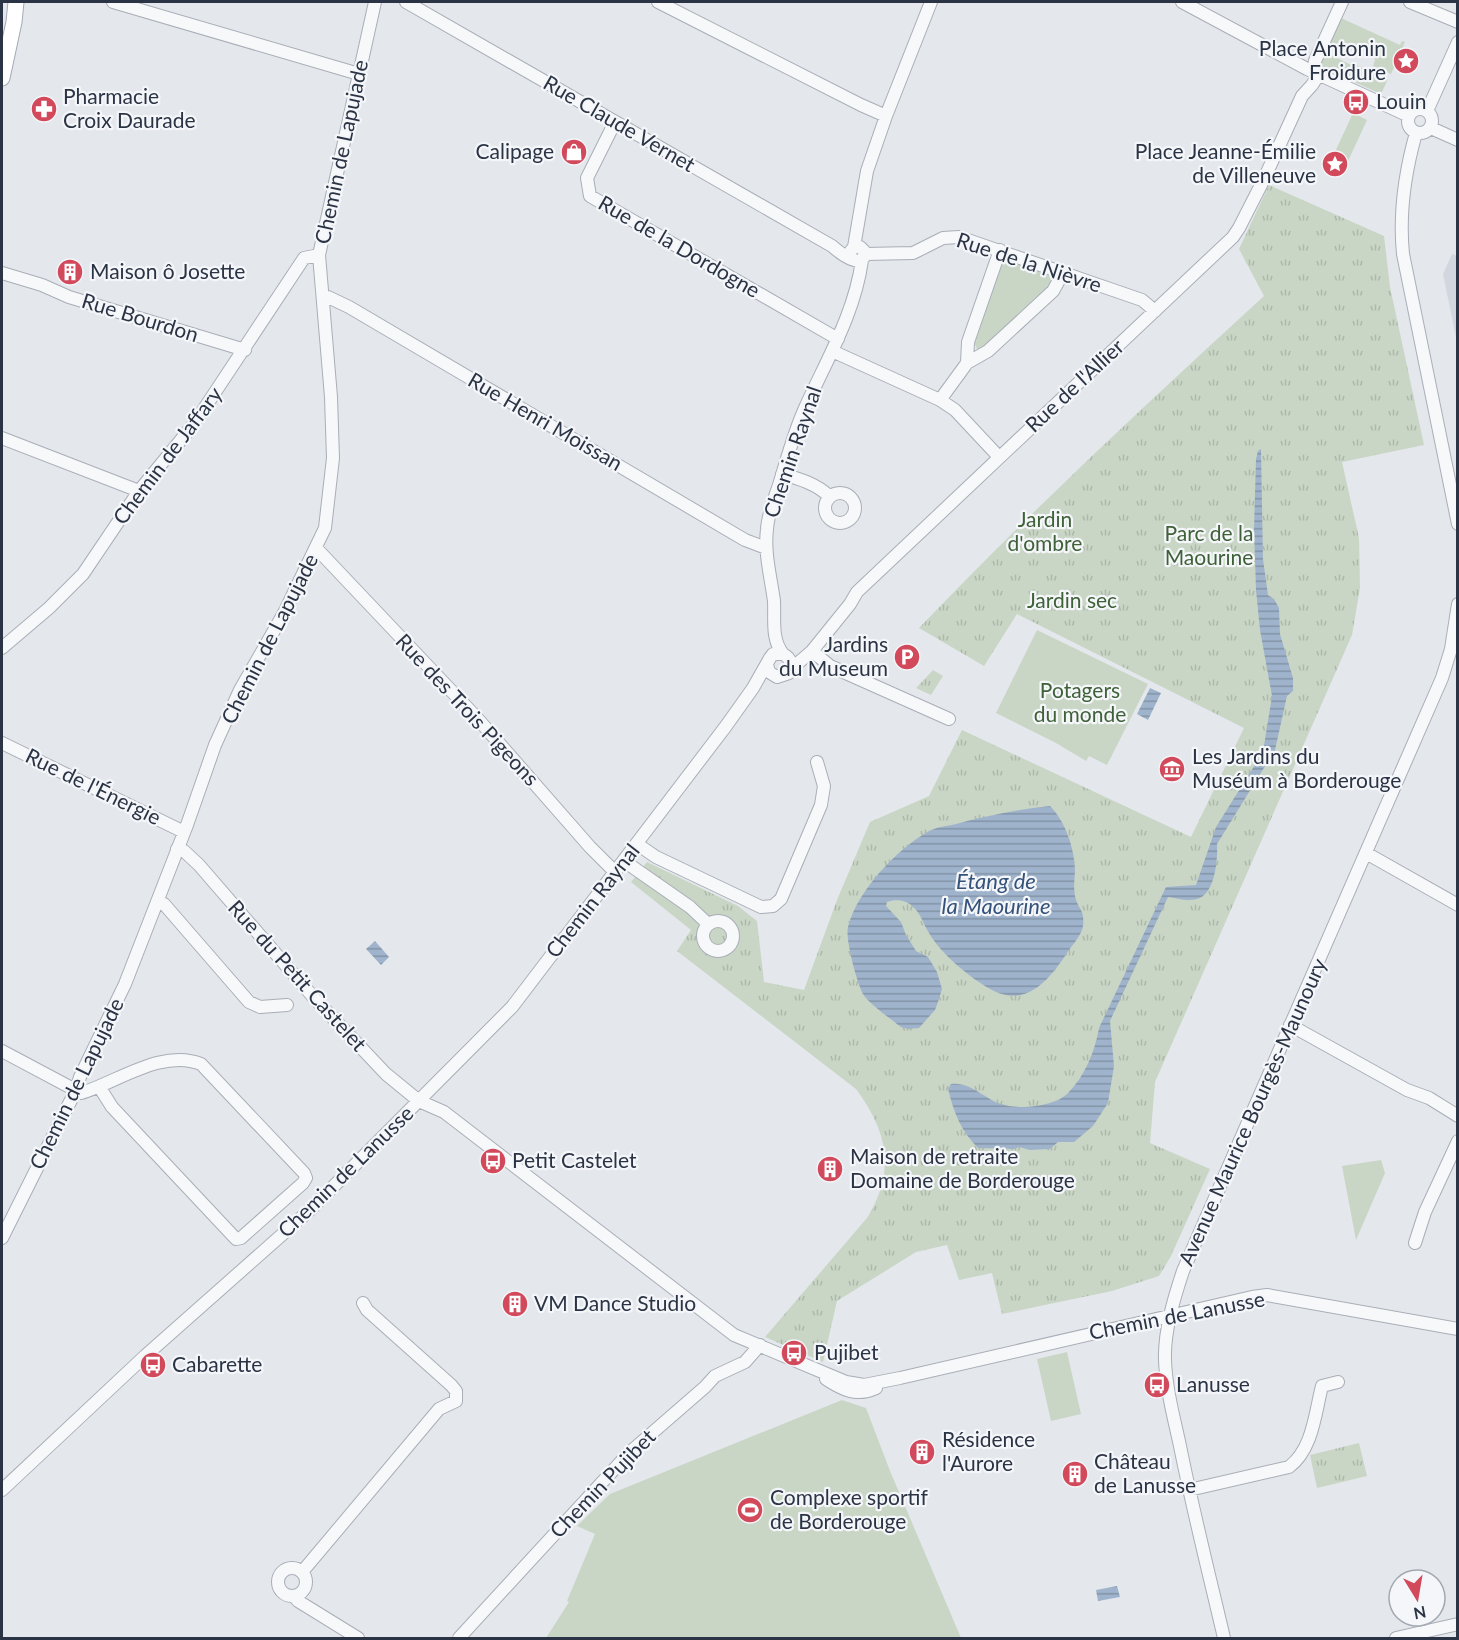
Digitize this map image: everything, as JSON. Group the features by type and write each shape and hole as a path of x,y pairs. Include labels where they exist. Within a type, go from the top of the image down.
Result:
{"main road":[{"path":"2,78 16,2"}],"street":[{"path":"113,2 359,74"},
{"name":"Chemin de Lapujade","path":"2,1238 76,1090 80,1077 125,984 158,902 215,745 240,690 316,549 326,520 333,458 331,398 319,255 375,2"},
{"name":"Rue Claude Vernet","path":"406,2 832,246 857,254"},
{"path":"658,2 886,116"},
{"name":"Chemin Raynal","path":"785,655 778,648 774,628 773,598 766,548 766,530 770,512 804,410 849,316 857,282 859,223 867,171 931,2"},
{"path":"1182,2 1313,72 1409,116"},
{"path":"1313,72 1342,2"},
{"path":"1410,2 1458,22"},
{"path":"1427,111 1458,42"},
{"name":"Rue de l'Allier","path":"791,669 812,651 857,592 1233,237 1302,96 1312,85 1313,72"},
{"path":"1419,109 1427,111 1432,120 1431,128 1424,133 1416,133 1410,128 1409,116 1419,109"},
{"name":"Rue de la Dordogne","path":"615,122 587,178 590,196 838,339"},
{"path":"1431,128 1458,140"},
{"path":"1416,133 1403,200 1401,236 1458,524"},
{"name":"Rue de la Nièvre","path":"857,254 913,253 951,236 959,237 1142,300 1155,311"},
{"path":"967,363 968,342 1000,250"},
{"name":"Chemin de Jaffary","path":"2,648 49,608 83,574 139,492 194,424 304,258 319,255"},
{"name":"Rue Bourdon","path":"2,273 42,285 69,297 245,350"},
{"path":"940,400 967,363 988,351 1053,291 1064,273"},
{"name":"Rue Henri Moissan","path":"322,298 328,297 349,307 745,540 766,548"},
{"path":"832,351 940,400 955,410 999,457"},
{"path":"2,438 139,492"},
{"path":"782,474 802,479 822,489 830,497"},
{"name":"Rue des Trois Pigeons","path":"316,549 470,711 590,847 615,872"},
{"name":"Avenue Maurice Bourgès-Maunoury","path":"1224,1638 1169,1393 1165,1361 1171,1317 1183,1271 1442,678 1451,649 1458,604"},
{"name":"Chemin Raynal","path":"419,1101 512,1006 637,844 753,688 768,661 774,628"},
{"path":"785,655 791,662 791,669 785,676 774,676 769,672 768,661 773,654 802,655 812,651 830,666 949,719"},
{"name":"Chemin Raynal","path":"753,688 774,676"},
{"name":"Rue de l'Énergie","path":"2,743 184,832"},
{"path":"637,844 656,857 762,907 773,906 781,899 821,805 824,786 817,762"},
{"name":"Rue du Petit Castelet","path":"177,849 184,851 199,865 347,1034 386,1074 419,1101"},
{"path":"1366,853 1458,904"},
{"path":"624,861 690,907 708,924"},
{"path":"158,902 165,904 249,1002 260,1007 287,1005"},
{"path":"1290,1025 1407,1090 1429,1098 1458,1116"},
{"path":"2,1051 81,1093 100,1088 110,1080 148,1066 182,1060 191,1060 201,1064 304,1173 306,1178 241,1238 236,1239 111,1107 100,1088"},
{"name":"Chemin de Lanusse","path":"2,1490 145,1356 311,1209 419,1101 444,1112 734,1335 810,1367 842,1389 856,1393 871,1391 900,1378 1267,1295 1458,1329"},
{"path":"1415,1243 1425,1212 1458,1141"},
{"path":"302,1572 439,1408 456,1401 456,1390 363,1303"},
{"name":"Chemin Pujibet","path":"459,1638 629,1453 715,1376 745,1362 760,1345"},
{"path":"1189,1490 1289,1467 1297,1462 1307,1445 1322,1386 1338,1382"},
{"path":"298,1569 302,1572 306,1580 302,1592 289,1596 282,1591 278,1582 284,1570 298,1569"},
{"path":"294,1596 298,1601 358,1638"},
{"path":"1396,1638 1458,1624"}],"shaded area":[{"path":"1452,254 1457,256 1457,342 1443,274"}],"green space":[{"path":"1341,18 1400,45 1402,41 1405,42 1391,74 1373,66 1375,60 1370,52 1347,43 1342,53 1328,47"},
{"path":"1326,52 1349,64 1388,79 1381,94 1319,66"},
{"path":"1353,113 1367,120 1348,161 1334,154"},
{"name":"Parc de la Maourine","path":"1269,185 1384,236 1390,287 1424,445 1342,462 1359,538 1360,588 1352,635 1155,1082 1150,1143 1210,1169 1171,1256 1159,1276 1112,1291 1002,1314 992,1273 959,1280 947,1245 916,1252 837,1301 823,1362 765,1337 867,1218 876,1201 885,1168 881,1136 875,1121 856,1089 677,951 691,930 631,882 647,862 738,906 757,921 764,982 804,990 837,900 870,822 929,796 962,730 1191,837 1244,728 1017,614 984,666 919,628 1089,459 1264,296 1239,249"},
{"path":"1008,260 1047,272 1051,276 1051,285 981,349 977,349 974,342 1000,267"},
{"name":"Potagers du monde","path":"1037,630 1148,684 1107,765 1089,756 1086,761 996,713"},
{"path":"933,670 943,676 931,695 916,688"},
{"path":"1381,1160 1385,1173 1356,1240 1342,1166"},
{"path":"1067,1352 1081,1414 1051,1421 1037,1359"},
{"name":"Complexe sportif de Borderouge","path":"842,1400 866,1408 890,1471 961,1638 546,1638 569,1602 567,1601 595,1534 577,1526 610,1494"},
{"path":"1359,1443 1367,1476 1317,1488 1310,1455"}],"water":[{"path":"1261,449 1263,559 1268,595 1274,599 1279,608 1280,634 1293,678 1293,691 1287,696 1275,750 1217,844 1216,867 1208,891 1193,900 1168,897 1110,1021 1114,1066 1108,1103 1093,1126 1074,1142 1058,1142 1050,1149 978,1148 967,1135 956,1114 948,1089 951,1084 965,1085 995,1102 1017,1107 1046,1104 1068,1093 1088,1063 1099,1028 1166,887 1196,885 1216,827 1263,752 1272,696 1260,630 1256,590 1254,529 1256,459"},
{"path":"1150,688 1161,693 1148,720 1137,714"},
{"name":"Étang de la Maourine","path":"1050,806 1068,835 1073,852 1074,893 1083,920 1078,938 1055,970 1038,987 1018,995 1007,995 985,986 949,958 934,941 918,912 910,904 900,901 887,902 886,906 901,922 916,951 928,957 937,972 942,989 935,1010 919,1028 901,1027 866,998 858,981 848,941 848,927 860,899 892,860 932,830 1003,813"},
{"path":"375,941 389,957 381,965 366,949"},
{"path":"1117,1586 1120,1597 1098,1601 1096,1590"}],"place":[{"name":"Place Antonin Froidure","path":"1406,61"},
{"name":"Louin","path":"1356,102"},
{"name":"Pharmacie Croix Daurade","path":"44,109"},
{"name":"Calipage","path":"574,152"},
{"name":"Place Jeanne-Émilie de Villeneuve","path":"1335,164"},
{"name":"Maison ô Josette","path":"70,272"},
{"name":"Jardins du Museum","path":"907,657"},
{"name":"Les Jardins du Muséum à Borderouge","path":"1172,769"},
{"name":"Petit Castelet","path":"493,1161"},
{"name":"Maison de retraite Domaine de Borderouge","path":"830,1169"},
{"name":"VM Dance Studio","path":"515,1304"},
{"name":"Pujibet","path":"794,1353"},
{"name":"Cabarette","path":"153,1365"},
{"name":"Lanusse","path":"1157,1385"},
{"name":"Résidence l'Aurore","path":"922,1452"},
{"name":"Château de Lanusse","path":"1075,1474"},
{"name":"Complexe sportif de Borderouge","path":"750,1510"}],"park label":[{"name":"Jardin d'ombre","path":"1045,532"},
{"name":"Jardin sec","path":"1072,601"}]}
